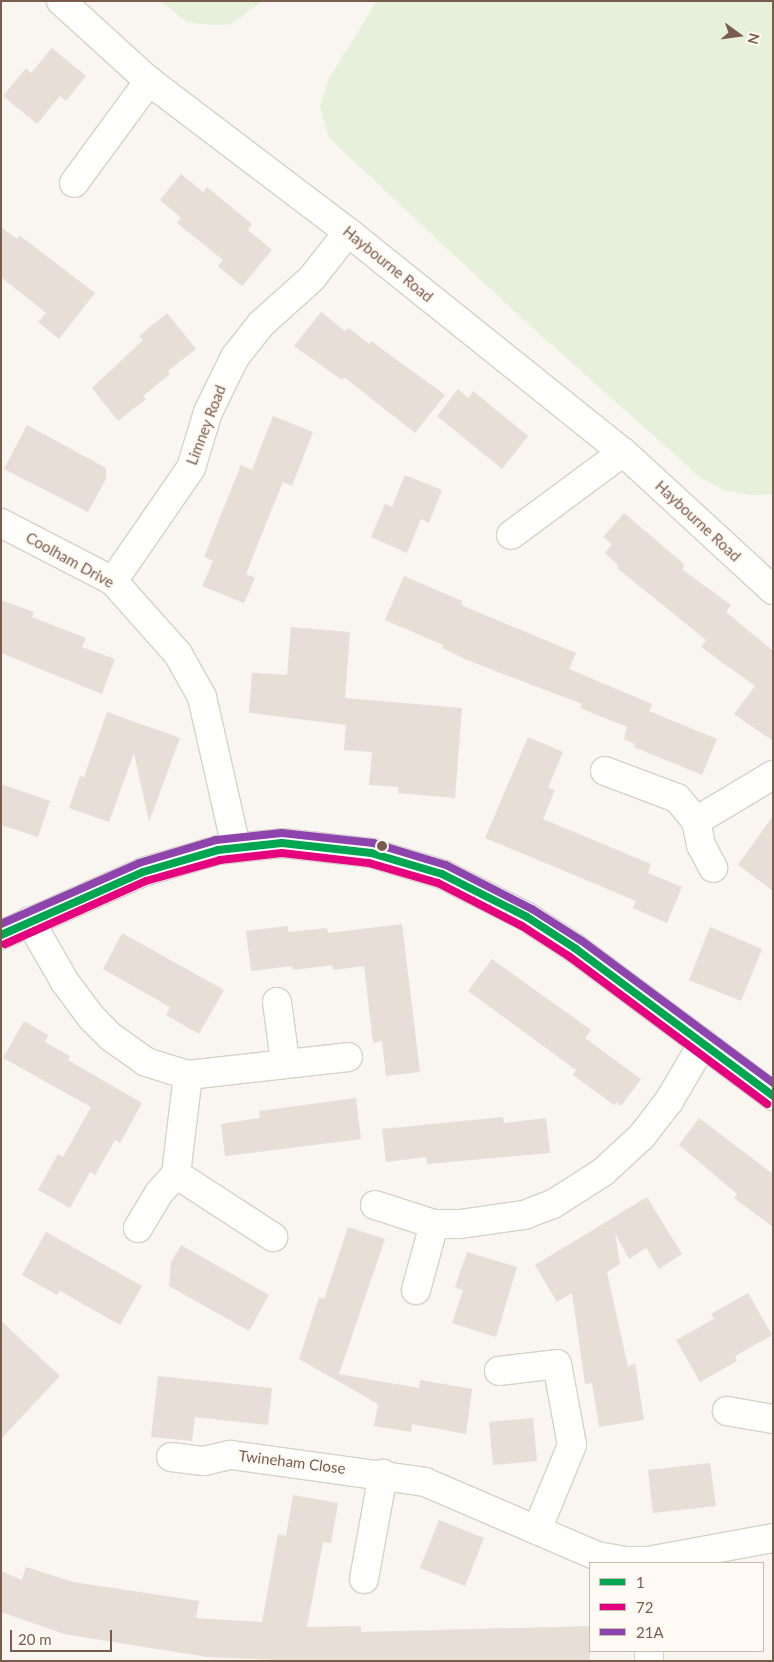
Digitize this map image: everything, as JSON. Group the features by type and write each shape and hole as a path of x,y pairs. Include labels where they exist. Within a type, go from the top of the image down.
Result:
{"street":[{"name":"Haybourne Road","path":"61,1 149,81 348,232 624,452 773,590"},
{"path":"74,183 149,81"},
{"name":"Limney Road","path":"113,581 191,468 208,412 235,357 261,324 317,272 348,232"},
{"path":"511,534 624,452"},
{"name":"Coolham Drive","path":"1,523 113,581 178,654 202,697 236,847"},
{"path":"605,771 677,798 696,821 701,845 713,868"},
{"path":"696,821 773,774"},
{"path":"1,936 30,921 143,872 236,847 282,843 311,844 371,853 442,874 485,893 535,922 773,1096"},
{"path":"30,921 77,1000 111,1037 146,1062 188,1075 286,1062 348,1057"},
{"path":"277,1002 286,1062"},
{"path":"375,1204 434,1224 484,1222 524,1215 579,1190 642,1136 669,1101 703,1043"},
{"path":"138,1228 159,1192 176,1174 188,1075"},
{"path":"176,1174 273,1237"},
{"path":"416,1290 434,1224"},
{"path":"499,1372 557,1364 572,1446 537,1530"},
{"path":"727,1412 773,1419"},
{"name":"Twineham Close","path":"171,1457 204,1461 231,1454 383,1474 425,1482 597,1556 626,1561 648,1562 773,1538"},
{"path":"364,1579 383,1474"}],"green space":[{"path":"160,1 263,1 231,24 213,25 187,22"},
{"path":"377,1 773,1 773,494 752,495 724,490 701,478 515,312 329,138 320,107 328,80"}],"building":[{"path":"52,48 86,76 66,101 60,96 37,124 3,96 26,68 31,73"},
{"path":"181,174 203,192 207,187 252,224 248,230 272,250 242,286 218,266 223,260 177,223 181,218 160,200"},
{"path":"1,227 17,239 19,235 95,293 59,339 38,322 46,313 1,277"},
{"path":"321,312 345,331 349,328 369,344 371,341 445,395 415,433 344,377 342,380 294,346"},
{"path":"167,313 196,349 168,371 170,374 143,396 146,399 118,421 92,388 143,340 139,336"},
{"path":"458,389 468,398 473,391 528,436 502,469 437,416"},
{"path":"273,416 313,432 292,486 283,482 271,511 246,574 255,578 244,603 202,586 213,561 204,557 241,465 252,470"},
{"path":"27,425 106,468 106,479 88,512 4,469"},
{"path":"405,475 442,490 429,523 421,519 407,553 371,537 385,504 392,507"},
{"path":"624,513 684,564 683,570 731,605 726,612 773,651 773,741 734,714 755,686 701,647 706,640 617,568 618,565 605,553 612,544 603,537"},
{"path":"404,576 462,601 461,605 576,653 569,669 652,704 649,711 717,739 702,775 634,747 635,744 624,739 627,727 580,708 582,704 467,660 442,648 443,645 385,620"},
{"path":"1,600 34,612 32,617 86,638 82,647 115,659 102,694 1,653"},
{"path":"291,627 350,632 345,698 462,708 455,798 398,793 398,787 369,785 372,752 344,750 346,725 249,713 252,673 287,675"},
{"path":"107,712 180,738 149,822 134,753 109,822 69,808 80,776 84,777"},
{"path":"528,737 563,752 548,788 555,790 543,819 651,864 648,873 682,887 667,923 633,908 636,901 485,838"},
{"path":"1,784 50,801 38,837 1,825"},
{"path":"773,816 773,891 738,865"},
{"path":"402,924 420,1072 386,1076 382,1041 373,1043 364,966 333,970 332,965 293,970 292,966 251,971 246,931 288,926 288,932 327,928 328,933"},
{"path":"710,927 762,949 741,1001 689,980"},
{"path":"122,933 224,990 199,1034 166,1015 170,1007 103,969"},
{"path":"492,959 591,1030 585,1038 641,1079 621,1106 617,1102 614,1105 573,1075 576,1070 468,991"},
{"path":"24,1021 48,1035 45,1042 70,1056 68,1060 142,1103 120,1143 115,1140 95,1175 90,1172 70,1208 38,1190 58,1154 63,1157 91,1107 3,1058"},
{"path":"356,1098 361,1139 225,1156 221,1124 260,1118 259,1111"},
{"path":"503,1117 504,1123 546,1118 550,1153 427,1164 426,1157 386,1162 382,1129"},
{"path":"699,1118 773,1174 773,1227 734,1198 737,1194 679,1145"},
{"path":"647,1197 682,1254 659,1269 646,1248 629,1259 615,1233 620,1264 607,1272 628,1367 635,1363 644,1420 599,1427 592,1383 585,1384 572,1293 557,1302 535,1265"},
{"path":"348,1227 385,1239 339,1374 419,1388 420,1380 472,1389 466,1434 412,1424 411,1432 374,1426 378,1404 299,1359 319,1297 324,1299"},
{"path":"46,1232 142,1286 120,1325 60,1291 57,1295 22,1275"},
{"path":"181,1245 269,1295 249,1331 169,1286 171,1262"},
{"path":"467,1252 517,1267 496,1337 452,1323 463,1290 455,1287"},
{"path":"748,1293 772,1335 735,1356 737,1361 700,1382 676,1340 714,1319 711,1314"},
{"path":"1,1321 60,1376 1,1439"},
{"path":"158,1376 272,1388 268,1425 195,1417 192,1441 151,1437"},
{"path":"533,1418 537,1461 493,1465 489,1422"},
{"path":"710,1463 716,1506 653,1513 648,1470"},
{"path":"293,1495 338,1503 331,1543 323,1542 307,1627 361,1626 361,1632 589,1626 590,1661 307,1661 207,1657 64,1634 1,1612 1,1571 22,1580 26,1567 73,1582 199,1601 196,1618 262,1622 278,1534 286,1536"},
{"path":"439,1520 484,1538 465,1586 420,1568"}],"transit line":[{"name":"21A","path":"1,924 139,863 216,840 282,833 373,843 446,865 532,909 582,941 773,1083"},
{"name":"1","path":"1,935 143,872 218,850 282,843 371,853 442,874 527,917 576,949 773,1096"},
{"name":"72","path":"5,944 146,881 220,860 282,853 369,863 438,883 522,926 570,957 767,1104"}]}
